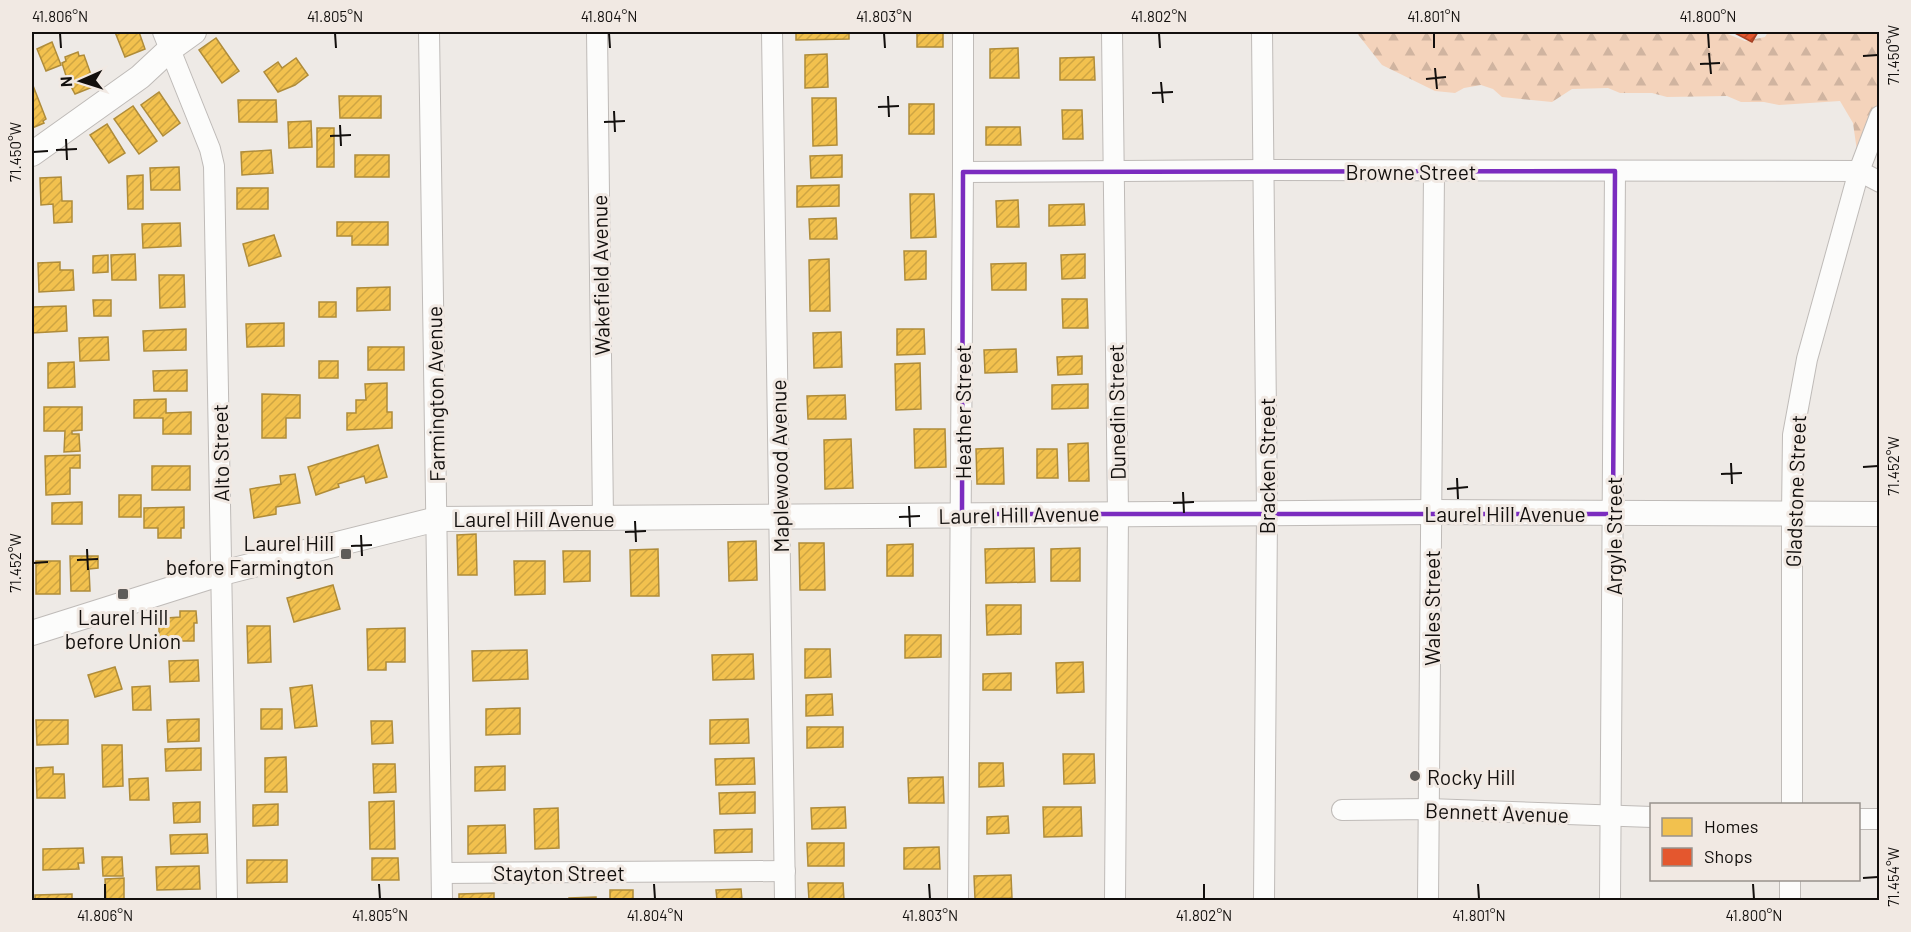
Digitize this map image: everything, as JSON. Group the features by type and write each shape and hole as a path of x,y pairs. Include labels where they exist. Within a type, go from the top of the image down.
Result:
{"street":[{"path":"32,154 140,77 166,41 194,32"},
{"name":"Farmington Avenue","path":"429,32 442,900"},
{"name":"Wakefield Avenue","path":"597,32 603,518"},
{"name":"Maplewood Avenue","path":"772,32 785,900"},
{"name":"Heather Street","path":"958,900 963,32"},
{"name":"Dunedin Street","path":"1112,32 1118,513 1115,900"},
{"name":"Bracken Street","path":"1262,32 1267,513 1264,900"},
{"name":"Alto Street","path":"166,41 210,149 214,166 227,900"},
{"name":"Gladstone Street","path":"1792,803 1793,435 1807,359 1859,171 1880,116"},
{"name":"Argyle Street","path":"1610,900 1615,171"},
{"path":"1859,171 1880,182"},
{"name":"Browne Street","path":"963,172 1859,171"},
{"name":"Wales Street","path":"1428,900 1434,172"},
{"name":"Laurel Hill Avenue","path":"32,633 222,573 437,519 1118,513 1880,514"},
{"name":"Bennett Avenue","path":"1342,810 1429,808 1650,817"},
{"path":"1860,819 1880,819"},
{"name":"Stayton Street","path":"442,873 785,871"},
{"path":"1790,881 1790,900"}],"highlighted area":[{"path":"1615,171 1613,514 962,514 963,172"}],"green space":[{"path":"1356,32 1723,32 1745,41 1765,37 1768,32 1879,32 1879,111 1859,165 1853,123 1840,101 1779,105 1764,102 1741,102 1727,96 1667,97 1652,93 1620,93 1608,88 1572,89 1552,102 1502,97 1493,89 1481,85 1464,88 1455,93 1435,91 1382,65"}],"building: Homes":[{"path":"115,32 139,32 145,49 125,57"},
{"path":"796,32 849,32 849,39 796,40"},
{"path":"917,32 943,32 943,47 917,47"},
{"path":"216,38 239,71 222,83 199,50"},
{"path":"52,42 61,65 46,71 37,49"},
{"path":"1018,48 1019,78 990,78 990,49"},
{"path":"78,52 79,56 84,55 95,86 75,94 62,63 66,61 65,57"},
{"path":"827,54 828,87 805,88 805,55"},
{"path":"1094,57 1095,80 1060,80 1060,58"},
{"path":"296,58 308,75 295,85 278,92 264,72 278,62 282,68"},
{"path":"32,83 46,119 44,123 32,128"},
{"path":"159,92 180,123 163,136 141,105"},
{"path":"339,96 381,96 381,118 340,118"},
{"path":"812,98 836,98 837,145 813,146"},
{"path":"238,100 276,100 277,122 239,122"},
{"path":"909,104 934,104 934,134 909,134"},
{"path":"133,106 157,141 139,154 114,119"},
{"path":"1062,110 1082,110 1083,139 1063,139"},
{"path":"311,121 312,147 289,148 288,122"},
{"path":"107,124 125,153 109,163 90,135"},
{"path":"986,127 1020,127 1021,145 986,145"},
{"path":"317,128 334,128 334,167 317,167"},
{"path":"271,150 273,173 242,175 241,152"},
{"path":"355,155 389,155 389,177 355,177"},
{"path":"842,155 842,177 811,178 810,156"},
{"path":"179,167 180,190 151,190 150,168"},
{"path":"143,175 143,209 128,209 127,176"},
{"path":"61,177 62,201 72,201 72,222 54,223 53,204 41,205 40,178"},
{"path":"839,185 839,206 797,207 797,186"},
{"path":"237,188 268,188 268,209 237,209"},
{"path":"910,194 934,194 936,237 911,238"},
{"path":"1018,200 1019,227 997,227 996,201"},
{"path":"1084,204 1085,225 1049,226 1049,205"},
{"path":"836,218 837,239 810,239 809,219"},
{"path":"337,222 388,222 388,245 352,245 352,236 337,236"},
{"path":"180,223 181,246 143,248 142,224"},
{"path":"274,235 281,256 249,266 243,244"},
{"path":"904,251 926,251 926,279 905,280"},
{"path":"135,254 136,280 112,280 111,255"},
{"path":"1085,254 1085,278 1062,279 1061,255"},
{"path":"108,255 108,272 93,273 93,256"},
{"path":"829,259 830,311 810,311 809,260"},
{"path":"60,262 60,270 73,270 74,290 39,292 38,263"},
{"path":"1026,263 1026,290 992,290 991,264"},
{"path":"159,275 184,275 185,307 160,308"},
{"path":"390,287 390,310 357,311 357,288"},
{"path":"1062,299 1087,299 1088,328 1063,328"},
{"path":"93,300 111,300 111,316 94,316"},
{"path":"319,302 336,302 336,317 319,317"},
{"path":"66,306 67,331 32,333 32,307"},
{"path":"284,323 284,346 247,347 246,324"},
{"path":"186,329 186,350 144,351 143,331"},
{"path":"897,329 924,329 925,354 897,355"},
{"path":"841,332 842,367 814,368 813,333"},
{"path":"108,337 109,360 80,361 79,338"},
{"path":"368,347 404,347 404,370 368,370"},
{"path":"1016,349 1017,372 985,373 984,350"},
{"path":"1082,356 1082,374 1058,375 1057,357"},
{"path":"319,361 338,361 338,378 319,378"},
{"path":"74,362 75,387 48,388 48,363"},
{"path":"920,363 921,409 896,410 895,364"},
{"path":"187,370 187,391 154,391 153,371"},
{"path":"387,383 387,412 392,412 392,428 347,430 347,413 356,413 356,400 366,400 365,384"},
{"path":"1088,384 1088,408 1052,409 1052,385"},
{"path":"262,394 300,395 300,418 286,418 286,438 262,438"},
{"path":"845,395 846,419 808,419 807,396"},
{"path":"166,399 166,413 191,412 191,434 163,434 163,418 134,418 134,400"},
{"path":"44,407 82,407 82,430 72,431 72,434 79,434 80,451 64,452 65,431 44,431"},
{"path":"914,429 945,429 946,467 915,468"},
{"path":"851,439 853,488 825,489 824,440"},
{"path":"1088,443 1089,481 1069,481 1068,444"},
{"path":"378,445 387,477 366,483 364,476 338,484 339,487 316,495 308,467"},
{"path":"1003,448 1004,484 977,484 976,449"},
{"path":"1037,449 1057,449 1058,478 1037,478"},
{"path":"80,455 80,468 70,468 70,494 46,495 45,456"},
{"path":"152,466 190,466 190,490 152,490"},
{"path":"295,474 300,503 276,507 276,514 254,518 250,489 281,484 280,476"},
{"path":"119,495 141,495 141,517 119,517"},
{"path":"82,502 82,524 52,524 52,503"},
{"path":"184,507 184,528 181,528 181,538 158,538 158,528 144,528 144,508"},
{"path":"476,534 477,575 458,575 457,535"},
{"path":"756,541 757,580 729,581 728,542"},
{"path":"799,543 824,543 825,590 800,590"},
{"path":"913,544 913,576 887,576 887,545"},
{"path":"1034,548 1035,582 986,583 985,549"},
{"path":"1080,548 1080,581 1051,581 1051,549"},
{"path":"658,549 659,596 631,596 630,550"},
{"path":"563,551 590,551 590,581 564,582"},
{"path":"70,556 98,556 98,568 89,569 90,591 71,591"},
{"path":"36,561 60,561 60,594 36,594"},
{"path":"514,561 545,561 545,594 515,595"},
{"path":"333,585 340,609 294,622 287,598"},
{"path":"986,605 1021,605 1021,634 987,635"},
{"path":"180,611 196,611 194,641 167,641 167,636 159,637 159,624 167,624 167,618 180,617"},
{"path":"247,626 270,626 271,662 248,663"},
{"path":"405,628 405,662 386,662 386,670 368,670 367,629"},
{"path":"905,635 941,635 941,657 905,658"},
{"path":"805,649 830,649 831,677 805,678"},
{"path":"527,650 528,679 473,681 472,651"},
{"path":"753,654 754,679 713,680 712,655"},
{"path":"198,660 199,681 170,682 169,661"},
{"path":"1083,662 1084,692 1057,693 1056,663"},
{"path":"115,667 122,689 95,697 88,675"},
{"path":"1011,673 1011,690 983,690 983,674"},
{"path":"312,685 317,726 295,728 290,688"},
{"path":"150,686 151,710 133,710 132,687"},
{"path":"832,694 833,715 806,716 806,695"},
{"path":"520,708 520,734 486,735 486,709"},
{"path":"261,709 282,709 282,729 261,729"},
{"path":"199,719 199,741 168,742 167,720"},
{"path":"748,719 749,743 710,744 710,720"},
{"path":"36,720 68,720 68,744 37,745"},
{"path":"371,721 392,721 393,743 372,744"},
{"path":"807,727 843,727 843,747 807,748"},
{"path":"102,745 122,745 123,786 103,787"},
{"path":"201,748 201,770 166,771 165,749"},
{"path":"1063,754 1094,754 1095,783 1064,784"},
{"path":"286,757 287,792 265,792 265,758"},
{"path":"754,758 755,784 716,785 715,759"},
{"path":"979,763 1003,763 1004,786 979,787"},
{"path":"373,764 395,764 396,792 374,793"},
{"path":"505,766 505,790 475,791 475,767"},
{"path":"53,767 53,774 64,774 65,798 37,798 36,768"},
{"path":"943,777 944,803 909,803 908,778"},
{"path":"148,778 149,800 130,800 129,779"},
{"path":"755,792 755,813 720,814 719,793"},
{"path":"394,801 395,849 370,849 369,802"},
{"path":"200,802 200,822 174,823 173,803"},
{"path":"278,804 278,825 253,826 253,805"},
{"path":"845,807 846,828 812,829 811,808"},
{"path":"1043,807 1081,807 1082,836 1044,837"},
{"path":"558,808 559,848 535,849 534,809"},
{"path":"1008,816 1009,833 987,834 987,817"},
{"path":"505,825 506,853 468,854 468,826"},
{"path":"752,829 752,852 715,853 714,830"},
{"path":"207,834 208,853 171,854 170,835"},
{"path":"807,843 844,843 844,866 808,866"},
{"path":"939,847 940,869 904,869 904,848"},
{"path":"83,848 84,863 78,863 79,869 43,870 43,849"},
{"path":"102,857 122,857 123,876 103,876"},
{"path":"372,858 398,858 399,880 372,880"},
{"path":"247,860 287,860 287,882 247,883"},
{"path":"199,866 200,889 157,890 156,867"},
{"path":"1011,875 1012,898 975,899 974,876"},
{"path":"124,878 124,900 106,900 105,879"},
{"path":"808,883 843,883 844,900 809,900"},
{"path":"741,889 742,900 717,900 716,890"},
{"path":"610,890 633,890 633,900 610,900"},
{"path":"494,893 494,900 459,900 459,894"},
{"path":"72,894 72,900 35,900 35,895"},
{"path":"596,897 596,900 569,900 569,898"}],"building: Shops":[{"path":"1733,32 1758,32 1752,42"}],"place":[{"name":"Laurel Hill before Farmington","path":"346,554"},
{"name":"Laurel Hill before Union","path":"123,594"},
{"name":"Rocky Hill","path":"1415,776"}]}
